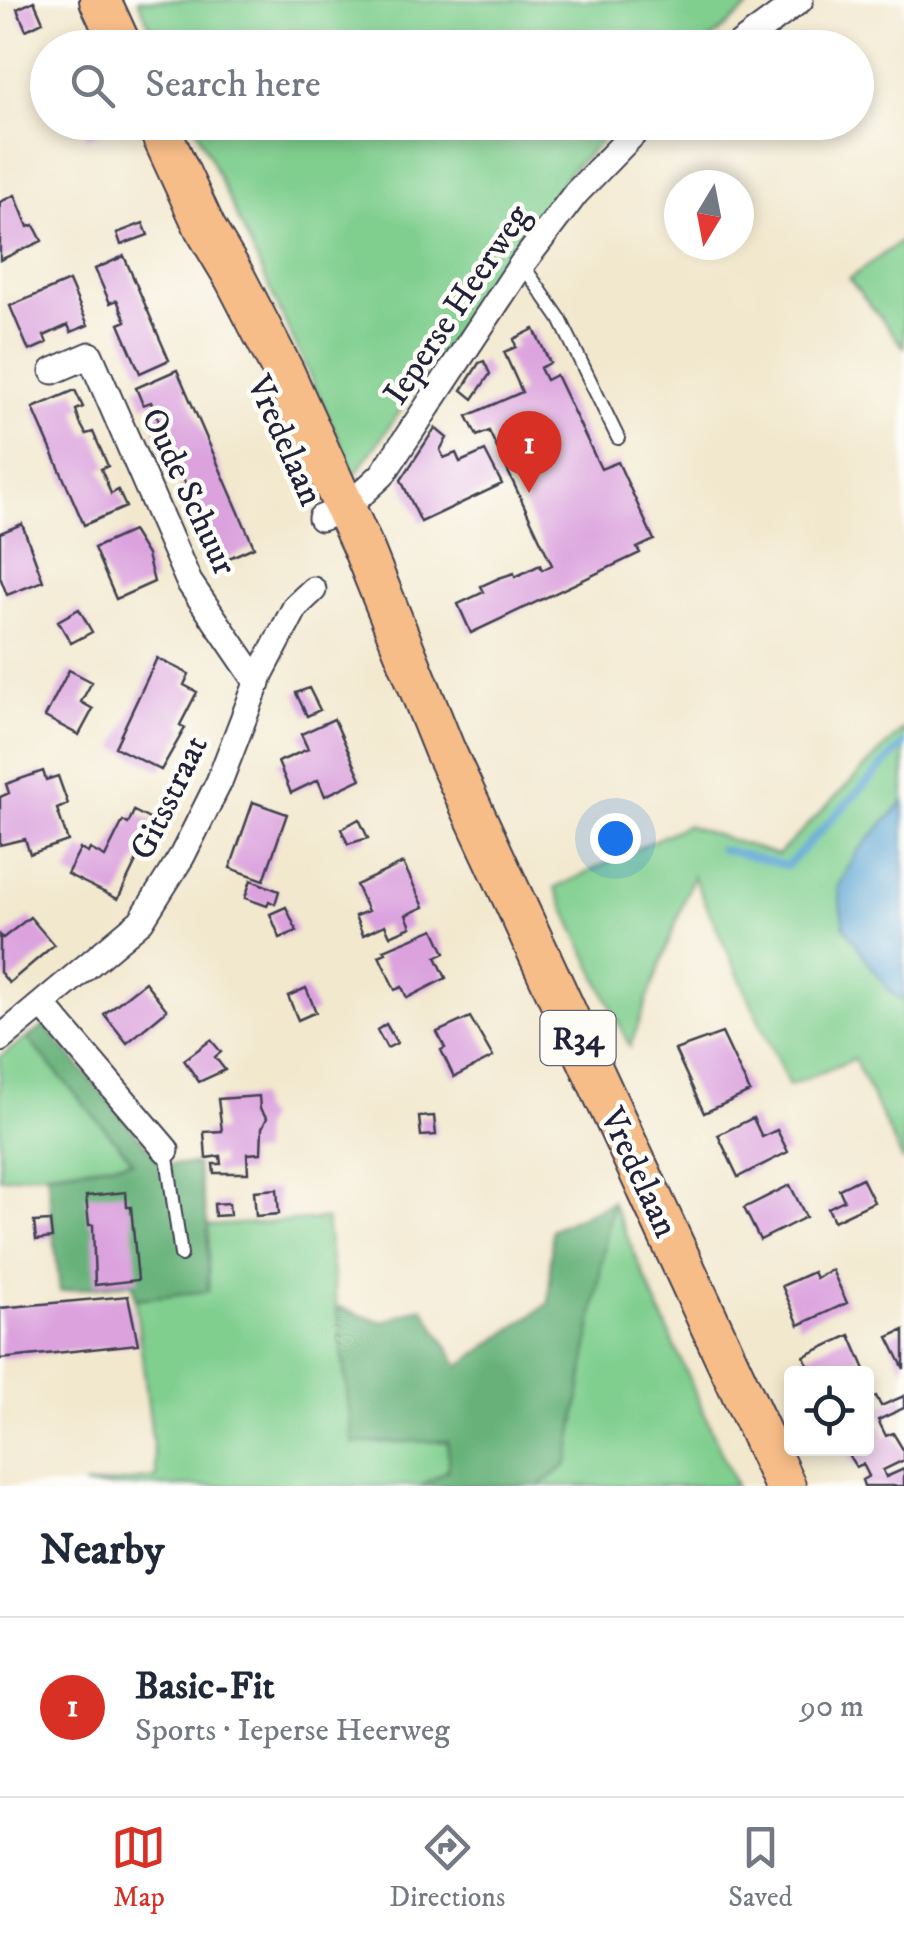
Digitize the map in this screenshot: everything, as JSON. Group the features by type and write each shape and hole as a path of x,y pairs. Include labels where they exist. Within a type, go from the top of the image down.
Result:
{"main road":[{"path":"100,0 114,30"},
{"name":"Vredelaan","path":"164,140 204,228 284,373 333,514 785,1486"}],"street":[{"path":"759,30 800,0"},
{"name":"Ieperse Heerweg","path":"333,514 382,476 522,264 576,193 628,140"},
{"name":"Oude Schuur","path":"54,371 90,355 189,582 258,683"},
{"name":"Gitsstraat","path":"0,1039 142,921 204,812 258,683 296,606 314,590"},
{"path":"42,1004 166,1150"}],"lane":[{"path":"522,264 560,319 618,438"},
{"path":"166,1150 181,1255"}],"green space":[{"path":"138,0 757,0 722,30 152,30"},
{"path":"202,140 602,140 568,173 355,475"},
{"path":"904,239 904,347 849,279"},
{"path":"904,728 904,801 857,852 889,991 904,1002 904,1163 854,1059 789,1086 693,876 630,1047 555,888 686,825 778,855"},
{"path":"45,1026 163,1165 196,1164 208,1226 208,1291 135,1299 133,1283 60,1291 47,1173 133,1161 27,1038"},
{"path":"27,1038 134,1161 0,1178 0,1057"},
{"path":"612,1202 736,1486 538,1486 568,1464"},
{"path":"612,1202 568,1464 538,1486 421,1486 448,1470 448,1441 353,1443 337,1307 383,1322 423,1307 459,1366 549,1303 552,1229"},
{"path":"326,1219 353,1443 449,1441 448,1470 421,1486 83,1486 157,1478 135,1299 208,1291 208,1226"}],"water":[{"path":"904,801 904,1002 889,991 844,927 838,888 857,852"}],"building":[{"path":"34,1 43,22 26,30 17,9"},
{"path":"15,195 28,227 34,225 42,241 0,260 0,202"},
{"path":"143,223 148,235 121,245 117,233"},
{"path":"124,256 169,360 140,373 119,324 126,321 117,300 110,303 95,269"},
{"path":"69,281 88,325 71,332 68,325 44,336 47,343 29,351 10,306"},
{"path":"534,329 550,363 540,368 546,380 556,375 601,469 618,462 654,540 637,548 640,553 471,633 458,604 484,592 481,586 499,578 552,565 489,431 477,436 467,416 522,392 504,352 516,347 514,339"},
{"path":"484,361 490,374 473,399 462,390"},
{"path":"177,370 254,547 213,565 205,547 212,543 201,520 194,523 179,488 186,485 176,461 168,464 154,429 161,426 151,402 143,405 136,388"},
{"path":"75,390 83,407 76,410 80,423 86,434 93,432 108,466 101,469 111,494 118,490 126,507 84,525 33,408"},
{"path":"435,428 447,438 440,450 444,458 456,453 460,462 485,451 502,484 421,522 401,480"},
{"path":"22,524 43,581 7,595 0,577 0,533"},
{"path":"132,531 147,555 154,582 116,599 94,548"},
{"path":"79,609 92,632 71,643 58,621"},
{"path":"157,658 189,674 184,685 197,692 180,725 185,728 161,770 115,747"},
{"path":"69,670 92,682 81,702 93,709 79,735 45,717"},
{"path":"309,688 320,710 307,716 296,693"},
{"path":"334,719 361,779 325,796 318,780 291,793 278,762 308,749 301,734"},
{"path":"43,771 46,780 58,776 68,804 57,809 68,841 30,854 25,839 0,845 0,797 9,793 6,784"},
{"path":"253,802 287,814 264,880 230,868"},
{"path":"134,811 155,822 118,899 67,874 80,849 88,853 90,849 105,857 123,821 128,824"},
{"path":"359,819 368,838 348,844 341,829"},
{"path":"403,863 424,907 406,915 411,927 390,936 385,925 363,935 355,916 368,911 356,885"},
{"path":"251,880 279,891 275,904 269,901 267,906 245,898"},
{"path":"286,907 297,931 280,938 270,914"},
{"path":"30,917 54,945 9,983 0,972 0,935 3,938"},
{"path":"434,929 445,953 436,957 446,978 407,998 402,987 395,990 379,956 386,953 384,950"},
{"path":"145,982 167,1010 127,1043 104,1014"},
{"path":"306,988 316,1012 298,1020 288,996"},
{"path":"470,1017 493,1057 454,1077 437,1032"},
{"path":"386,1024 397,1043 387,1048 377,1030"},
{"path":"722,1033 750,1092 704,1113 675,1050"},
{"path":"211,1040 221,1052 215,1057 225,1070 199,1082 184,1060"},
{"path":"259,1096 260,1109 267,1118 262,1128 261,1153 247,1154 248,1173 214,1173 213,1164 221,1164 220,1156 206,1158 204,1132 222,1131 218,1099"},
{"path":"434,1116 436,1135 421,1136 419,1117"},
{"path":"753,1118 762,1137 777,1130 788,1152 738,1177 718,1135"},
{"path":"862,1178 874,1202 834,1221 828,1208 844,1200 839,1189"},
{"path":"790,1185 806,1217 760,1240 744,1208"},
{"path":"277,1189 279,1214 256,1216 254,1191"},
{"path":"126,1192 138,1280 95,1285 93,1225 89,1225 86,1196"},
{"path":"229,1203 230,1215 215,1216 214,1204"},
{"path":"50,1221 52,1238 36,1240 34,1222"},
{"path":"832,1270 847,1303 799,1325 782,1286 813,1272 816,1278"},
{"path":"128,1296 138,1344 0,1359 0,1308"},
{"path":"904,1330 904,1369 888,1337"},
{"path":"850,1335 864,1366 808,1366 804,1356"},
{"path":"904,1396 904,1408 878,1420 886,1436 893,1433 904,1451 904,1460 883,1470 886,1477 904,1469 904,1486 864,1486 862,1480 869,1476 863,1464 856,1467 849,1456 874,1456 874,1397 881,1406"}],"waterway":[{"path":"721,849 787,866 904,744"}],"place":[{"name":"Basic-Fit","path":"529,493"}]}
